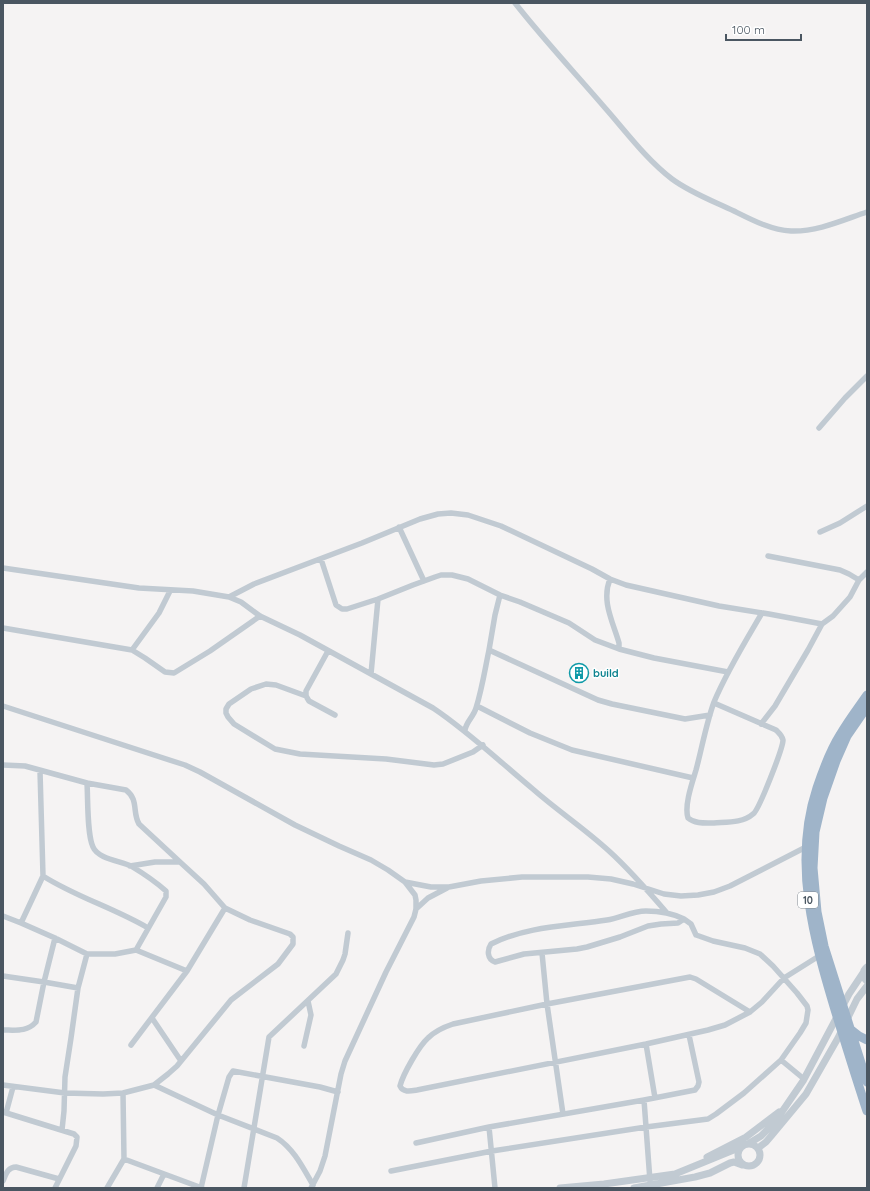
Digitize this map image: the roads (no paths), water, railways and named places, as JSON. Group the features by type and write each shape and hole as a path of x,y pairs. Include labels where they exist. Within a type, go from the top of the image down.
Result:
{"highway":[{"name":"10","path":"867,695 839,736 829,755 816,789 809,822 806,847 806,887 819,956 867,1111"},
{"name":"10","path":"867,707 847,736 836,761 818,816 813,851 814,888 820,932 867,1082"},
{"path":"850,1029 867,1040"}],"street":[{"path":"516,3 560,58 651,160 671,178 689,190 754,220 785,230 819,228 867,212"},
{"path":"819,428 845,398 867,376"},
{"path":"820,532 840,523 867,506"},
{"path":"230,596 254,584 362,543 420,519 438,514 451,513 484,519 592,569 610,579 626,585 718,606 822,624"},
{"path":"399,527 424,581"},
{"path":"768,556 840,570 859,580"},
{"path":"321,559 333,598 338,607 342,609 347,609 378,599 413,584 441,575 452,575 468,579 500,595 569,623 595,640 619,649 669,661 728,672"},
{"path":"3,568 139,588 193,591 230,596 260,616 300,635 433,708 464,730 610,852 646,888 667,913"},
{"path":"761,724 775,706 822,624 833,616 850,597 859,580 867,572"},
{"path":"610,579 607,588 607,604 619,643 619,649"},
{"path":"132,650 159,613 170,590"},
{"path":"464,730 477,706 500,595"},
{"path":"371,674 378,599"},
{"path":"714,703 779,733 783,740 755,813 740,820 730,822 701,823 690,820 686,814 693,778 710,715 714,703 728,672 762,613"},
{"path":"3,628 132,650 165,672 174,673 210,651 260,616"},
{"path":"489,650 598,700 685,719 710,715"},
{"path":"328,651 306,691 306,696 308,701 336,715"},
{"path":"306,696 276,684 266,684 251,689 229,704 226,709 226,713 228,718 234,724 275,749 300,754 386,759 415,764 439,765 473,752 483,745"},
{"path":"3,706 184,765 200,772 295,825 380,864 405,882 415,895 416,909 414,917 348,1051 341,1074 325,1156 320,1171 312,1186"},
{"path":"477,706 530,733 572,750 693,778"},
{"path":"3,765 24,766 87,783 126,790 133,798 137,821 139,824 204,884 225,908 250,920 290,934 293,944 278,964 231,1000 180,1061 168,1074 154,1085 123,1093 103,1094 3,1086"},
{"path":"21,923 43,876 40,771"},
{"path":"87,783 90,834 94,849 112,860 130,866 166,891 166,897 136,950"},
{"path":"405,882 431,887 449,887 522,877 566,876 610,879 633,884 664,894 681,896 698,895 714,892 730,886 806,847"},
{"path":"130,866 155,862 180,862"},
{"path":"43,876 73,893 148,928"},
{"path":"416,909 435,894 449,887"},
{"path":"131,1045 187,971 225,908"},
{"path":"391,1171 492,1151 704,1119 712,1117 744,1094 781,1060 800,1033 808,1016 807,1006 784,978 760,954 745,948 712,941 699,936 696,934 691,924 684,919 667,913 641,911 609,920 530,930 493,942 489,945 488,950 490,960 495,962 524,954 587,947 620,937 648,926 655,924 678,923 684,919"},
{"path":"3,916 55,938 87,954 115,954 136,950 187,971"},
{"path":"244,1188 269,1037 336,974 344,960 348,933"},
{"path":"3,1030 26,1030 36,1022 55,938"},
{"path":"542,953 547,1004 563,1114"},
{"path":"62,1130 65,1077 78,988 87,954"},
{"path":"750,1012 696,979 690,977 547,1004 453,1024 439,1030 422,1044 408,1068 400,1086 402,1090 410,1091 689,1035 725,1025 750,1012 762,1002 784,978 819,956"},
{"path":"866,969 864,978 867,981"},
{"path":"560,1188 601,1186 675,1174 757,1140 785,1107 804,1079 849,994 866,969"},
{"path":"3,976 78,988"},
{"path":"758,1148 766,1142 806,1094 838,1038 857,999 867,986"},
{"path":"304,1046 311,1015 308,1001"},
{"path":"152,1018 180,1061"},
{"path":"416,1143 489,1127 695,1090 699,1082 689,1035"},
{"path":"646,1044 654,1098"},
{"path":"781,1060 804,1079"},
{"path":"124,1158 202,1188 218,1115 229,1077 233,1071 338,1092"},
{"path":"154,1085 218,1115 277,1138 290,1148 312,1186"},
{"path":"13,1087 5,1113 74,1134 78,1139 55,1188"},
{"path":"107,1188 124,1158 123,1093"},
{"path":"644,1100 651,1185"},
{"path":"675,1174 746,1137 785,1107"},
{"path":"489,1127 495,1188"},
{"path":"742,1164 738,1158 739,1151 745,1146 755,1146 758,1148"},
{"path":"634,1188 695,1177 710,1173 734,1162 750,1167 756,1164 760,1158 758,1148"},
{"path":"3,1181 8,1169 12,1167 59,1179"},
{"path":"157,1188 164,1174"}],"place":[{"name":"build","path":"579,673"}]}
